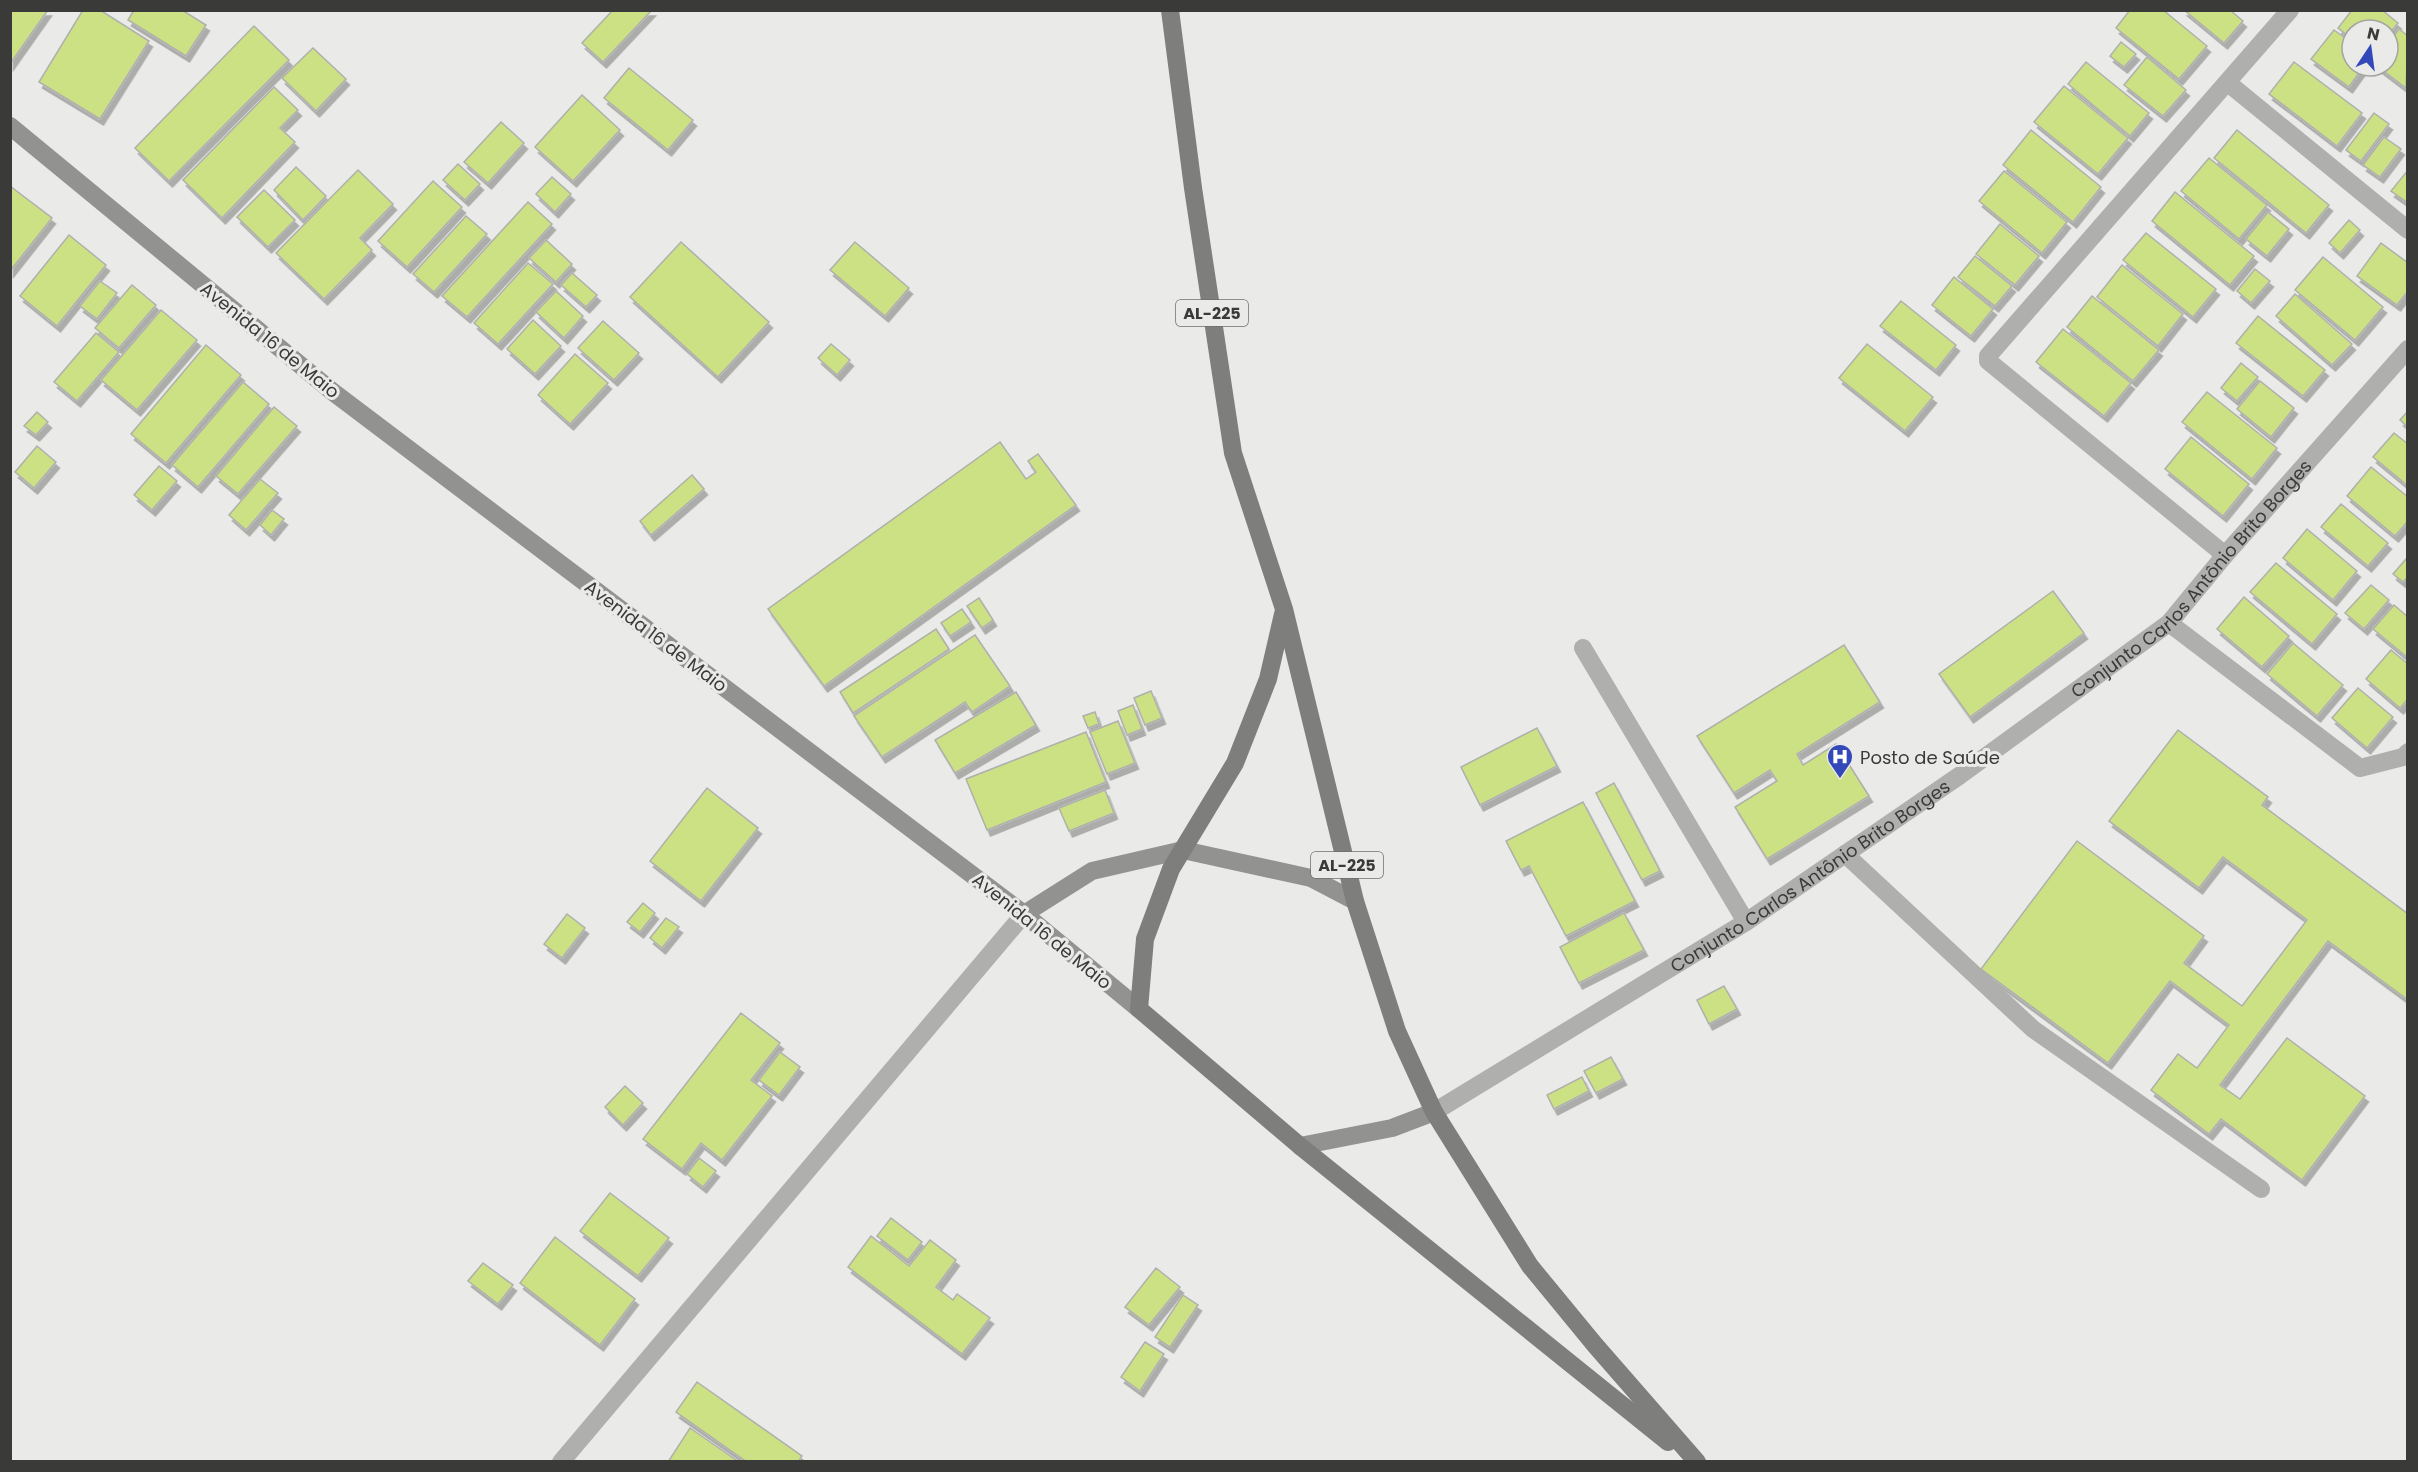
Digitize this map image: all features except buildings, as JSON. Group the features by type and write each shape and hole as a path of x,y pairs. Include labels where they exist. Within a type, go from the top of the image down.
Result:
{"main road":[{"name":"AL-225","path":"1170,10 1193,188 1233,453 1284,609 1355,901 1397,1031 1434,1112 1530,1266 1695,1461"},
{"path":"1139,1009 1146,939 1171,869 1235,763 1268,679 1284,609"},
{"name":"Avenida 16 de Maio","path":"1139,1009 1300,1146"},
{"name":"AL-225","path":"1300,1146 1695,1461"}],"street":[{"path":"2225,555 1988,362 1988,356 2290,10"},
{"path":"2228,83 2408,230"},
{"name":"Avenida 16 de Maio","path":"10,126 333,392 1024,914 1139,1009"},
{"name":"Conjunto Carlos Antônio Brito Borges","path":"1434,1112 1746,922 1959,776 2169,623 2225,555 2408,349"},
{"path":"2169,623 2360,768 2403,757 2408,752"},
{"path":"1583,648 1746,922"},
{"path":"561,1461 1024,914 1092,871 1184,850 1311,878 1355,901"},
{"path":"1845,854 2032,1029 2261,1189"},
{"path":"1300,1146 1392,1128 1434,1112"}],"place":[{"name":"Posto de Saúde","path":"1840,780"}]}
